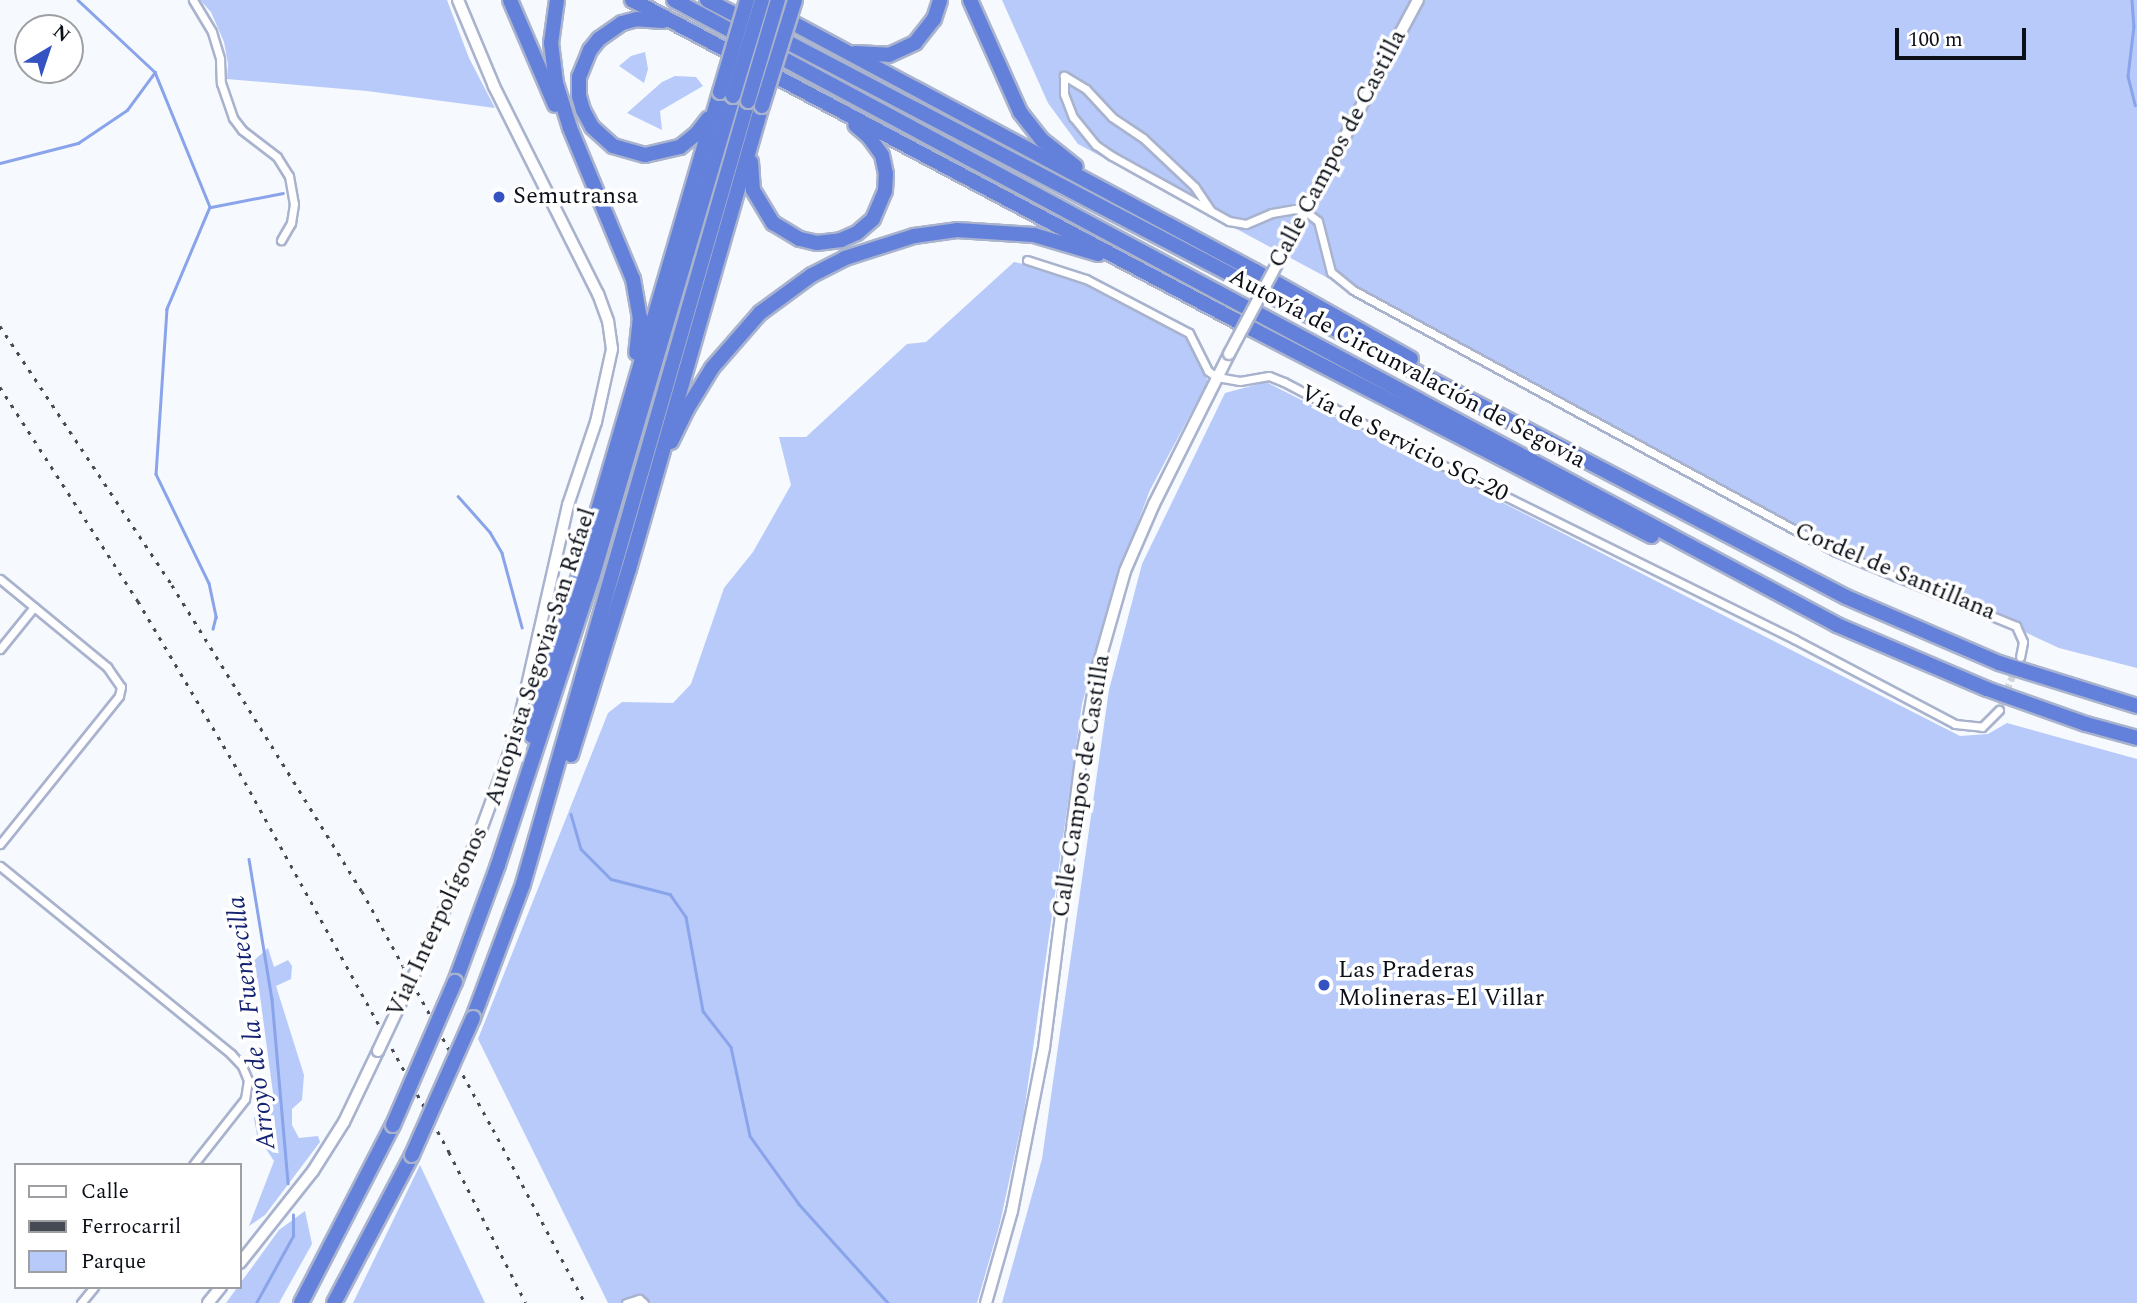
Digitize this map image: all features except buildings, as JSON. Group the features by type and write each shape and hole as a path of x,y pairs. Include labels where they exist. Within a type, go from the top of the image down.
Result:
{"highway":[{"path":"510,0 637,295"},
{"path":"557,0 551,43 563,106 625,256 637,295 639,337 614,453"},
{"path":"632,0 1223,314 1602,511 1755,583"},
{"name":"Autovía de Circunvalación de Segovia","path":"674,0 1837,625 1934,669 2036,707 2137,738"},
{"name":"Autovía de Circunvalación de Segovia","path":"707,0 1821,584 1905,624 2050,681 2137,706"},
{"path":"498,865 534,729 614,453 727,94 748,0 1297,294 1613,474"},
{"name":"Autopista Segovia-San Rafael","path":"300,1303 370,1174 393,1125 455,982 498,865 592,578 727,94 762,0"},
{"name":"Autopista Segovia-San Rafael","path":"334,1303 412,1155 473,1018 523,884 755,103 778,0"},
{"path":"795,0 755,103 756,127 751,151 752,183 761,206 773,223 791,236 817,243 841,240 857,233 873,219 884,199 885,165 869,137 813,96"},
{"path":"820,38 858,54 889,55 915,43 925,33 940,0"},
{"path":"970,3 1011,96 1030,127 1069,163 1147,214"},
{"path":"690,31 659,19 648,19 622,23 599,39 583,63 579,96 592,127 613,146 634,154 656,155 680,147 697,134 727,94"},
{"path":"631,563 756,127"},
{"path":"523,884 572,750 673,437 712,368 761,313 811,275 845,258 914,236 957,230 1034,236 1104,256 1223,314"}],"main road":[{"name":"Vial Interpolígonos","path":"242,1260 313,1171 344,1122 478,838 516,734 567,512 596,422 612,349 608,321 598,294 494,86 457,0"},
{"name":"Calle Campos de Castilla","path":"986,1303 1012,1211 1044,1048 1084,737 1101,654 1125,571 1154,504 1228,354 1418,0"},
{"path":"208,1303 219,1289"}],"street":[{"path":"193,0 212,32 220,60 221,83 233,118 242,130 277,157 289,176 294,204 291,223 281,240"},
{"path":"1211,212 1195,187 1143,138 1112,117 1086,89 1064,76 1064,94 1073,117 1096,145 1211,212 1229,221 1246,224 1272,213 1294,209 1305,211"},
{"name":"Cordel de Santillana","path":"1305,211 1318,221 1331,272 1353,289 1834,551 2017,626 2023,642 2020,657"},
{"path":"1027,260 1086,279 1189,333 1208,371 1217,377"},
{"name":"Vía de Servicio SG-20","path":"1217,377 1240,382 1269,376 1284,382 1466,477 1794,639 1955,724 1982,727 1998,710"},
{"path":"0,579 107,667 121,687 118,696 0,844"},
{"path":"0,649 34,607"},
{"path":"0,866 236,1059 248,1080 245,1099 195,1163"},
{"path":"81,1303 92,1289"},
{"path":"626,1303 639,1299 644,1303"}],"green space":[{"path":"200,0 447,0 469,58 495,108 367,91 227,79 228,64 224,42 211,12"},
{"path":"1002,0 2137,0 2137,668 2059,648 1740,499 1078,144 1048,103"},
{"path":"645,52 648,69 644,83 619,66 631,56"},
{"path":"675,76 696,77 703,86 660,111 662,130 627,113 662,82"},
{"path":"1014,262 1069,273 1165,324 1186,339 1208,381 1150,490 1113,589 1082,704 1024,1112 1000,1223 977,1303 608,1303 478,1039 608,713 622,702 673,703 691,684 724,588 753,552 791,485 779,437 806,437 907,344 926,342"},
{"path":"1266,382 1960,736 1988,734 2007,723 2137,759 2137,1303 1002,1303 1042,1159 1109,690 1142,564 1225,393"},
{"path":"268,948 274,967 288,960 292,966 291,979 276,986 304,1075 302,1100 292,1109 292,1125 299,1138 318,1136 320,1142 265,1215 249,1226 274,1161 257,1135 254,1118 273,1093 258,981 248,966"},
{"path":"420,1165 485,1303 353,1303"},
{"path":"305,1211 312,1244 279,1303 226,1303 236,1289 242,1289 242,1281 279,1230"}],"waterway":[{"name":"Arroyo de la Fuentecilla","path":"78,0 155,72 210,207 167,309 156,474 209,583 216,617 213,629"},
{"path":"2132,0 2134,26 2128,76 2135,105"},
{"path":"0,163 78,143 127,110 155,72"},
{"path":"211,207 283,193"},
{"path":"458,496 490,532 502,553 522,627"},
{"path":"571,814 581,849 611,879 670,894 686,917 703,1011 731,1047 750,1136 799,1204 888,1303"},
{"name":"Arroyo de la Fuentecilla","path":"249,859 272,999 288,1183"},
{"name":"Arroyo de la Fuentecilla","path":"256,1303 293,1236 293,1215"}],"tunnel":[{"path":"1999,710 2016,667"}],"railway":[{"path":"0,326 172,585 362,891 585,1303"},
{"path":"0,387 138,601 245,782 449,1152 526,1303"}],"place":[{"name":"Semutransa","path":"499,197"},
{"name":"Las Praderas Molineras-El Villar","path":"1324,985"}]}
